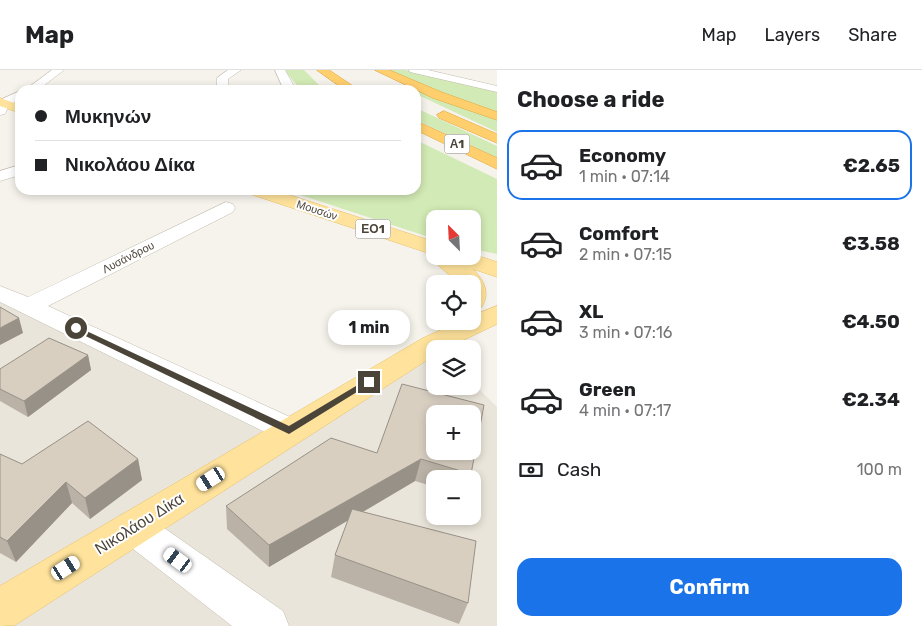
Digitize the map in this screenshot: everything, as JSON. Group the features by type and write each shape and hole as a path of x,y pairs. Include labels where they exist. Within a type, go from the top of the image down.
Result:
{"highway":[{"path":"322,70 337,85"},
{"path":"380,70 414,85"},
{"path":"366,72 388,85"},
{"path":"421,88 497,116"},
{"name":"Α1","path":"423,104 497,139"},
{"name":"Α1","path":"421,127 497,164"}],"main road":[{"path":"1,105 15,108"},
{"name":"Μουσών","path":"271,195 426,248"},
{"name":"Μουσών","path":"454,265 466,275"},
{"path":"481,265 497,270"},
{"path":"481,306 497,296"},
{"name":"Νικολάου Δίκα","path":"442,340 497,314"},
{"name":"Νικολάου Δίκα","path":"438,340 449,330"},
{"name":"Νικολάου Δίκα","path":"0,610 289,430 426,348"}],"street":[{"path":"38,85 59,70"},
{"path":"223,85 222,78 236,70"},
{"path":"280,70 288,85"},
{"path":"414,70 497,89"},
{"path":"1,105 15,98"},
{"path":"0,176 15,172"},
{"name":"Λυσάνδρου","path":"30,306 226,208"},
{"path":"0,292 289,430"},
{"path":"133,527 267,626"}],"shaded area":[{"path":"0,293 289,430 426,354 426,395 481,395 481,391 497,407 497,626 0,626"}],"green space":[{"path":"284,70 304,70 319,85 297,85"},
{"path":"381,70 405,70 497,91 497,117 421,85"},
{"path":"421,92 497,120 497,132 421,96"},
{"path":"421,110 497,146 497,158 421,122"},
{"path":"421,142 497,179 497,254 481,251 481,210 426,210 426,236 300,195 421,195"}],"building":[{"path":"0,307 19,318 0,328"},
{"path":"49,338 88,355 24,401 0,389 0,369"},
{"path":"402,384 426,390 426,395 445,395 484,405 481,421 481,405 426,405 426,460 474,460 472,470 458,470 421,459 269,545 226,506 331,438 377,453"},
{"path":"88,421 138,459 85,498 66,482 7,541 0,537 0,454 22,464"},
{"path":"352,509 476,541 468,603 335,555"}],"route":[{"path":"76,328 289,430 369,382"}]}
